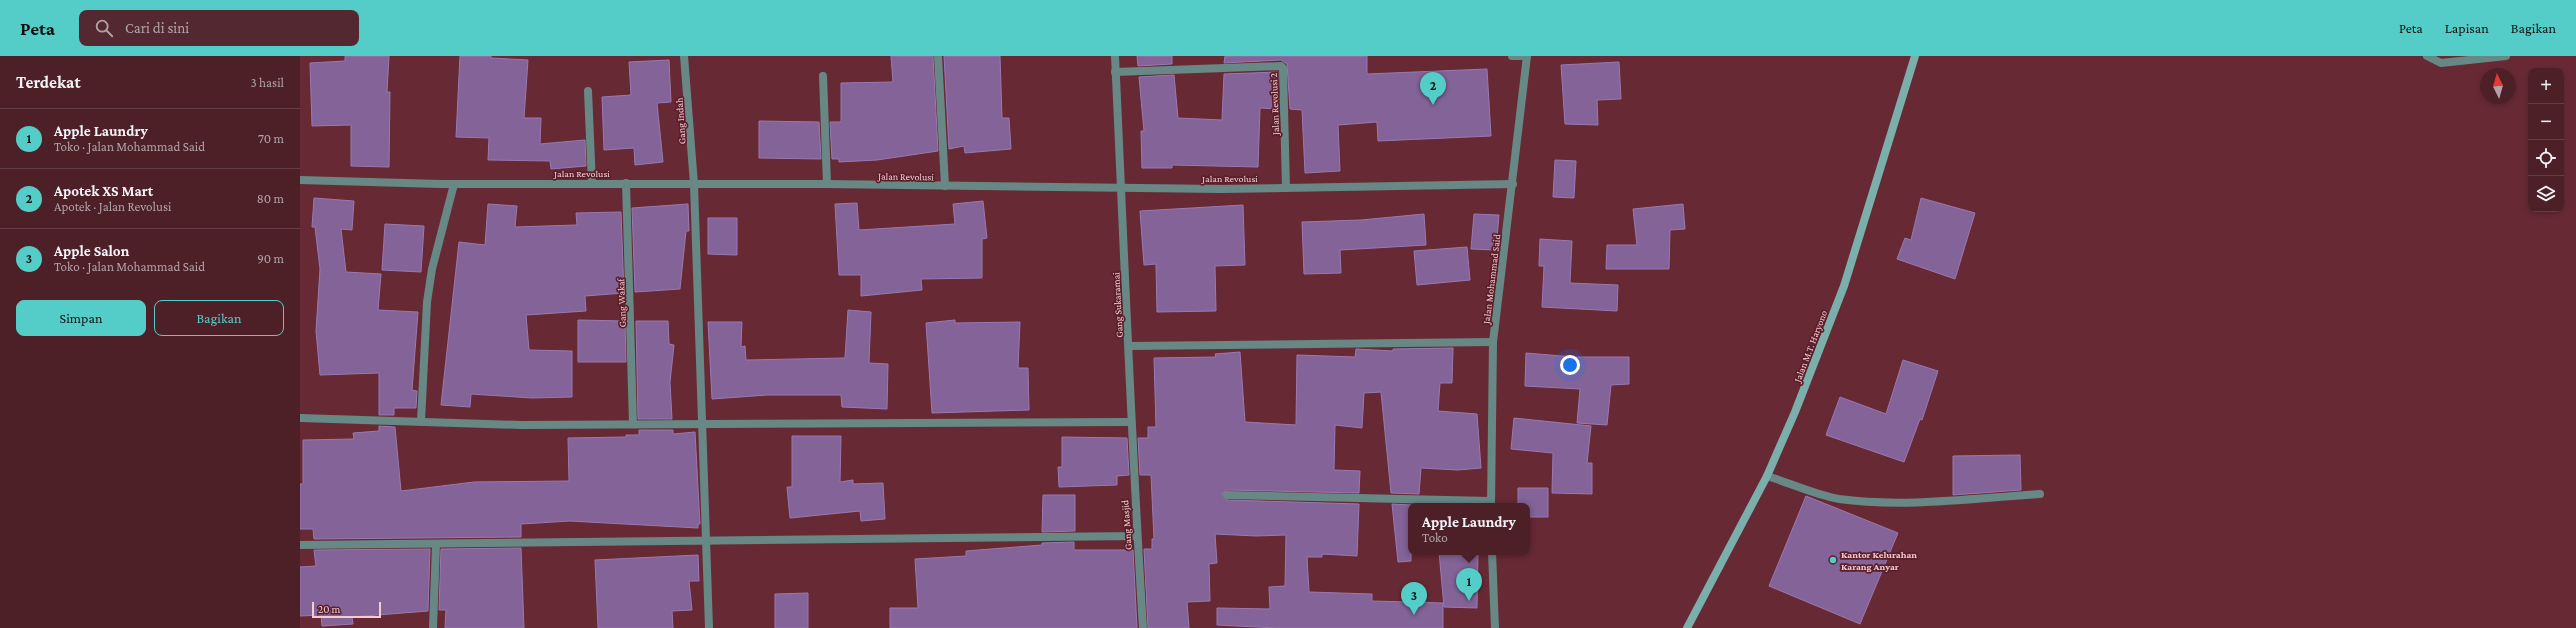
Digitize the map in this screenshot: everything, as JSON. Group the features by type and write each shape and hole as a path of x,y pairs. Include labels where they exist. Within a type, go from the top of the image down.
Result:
{"main road":[{"name":"Jalan M.T. Haryono","path":"1687,628 1767,476 1795,412 1844,286 1915,56"}],"street":[{"name":"Gang Indah","path":"684,56 694,184 709,628"},
{"path":"938,56 945,186"},
{"name":"Gang Sukaramai","path":"1115,56 1129,346 1131,422"},
{"path":"1512,56 1528,56"},
{"name":"Jalan Mohammad Said","path":"1491,503 1493,342 1528,56"},
{"path":"2427,56 2441,63 2506,56"},
{"name":"Jalan Revolusi 2","path":"1116,72 1281,66 1283,68 1286,188"},
{"path":"823,76 828,184"},
{"path":"588,91 592,184"},
{"name":"Jalan Revolusi","path":"300,180 454,184 828,184 1121,188 1286,188 1513,184"},
{"name":"Gang Wakaf","path":"626,183 633,423"},
{"path":"421,421 427,302 432,270 454,184"},
{"path":"1129,346 1493,342"},
{"path":"300,418 521,425 633,423 1131,422"},
{"name":"Gang Masjid","path":"1131,422 1143,628"},
{"path":"1767,476 1837,499 1862,502 1915,502 2040,494"},
{"path":"1227,495 1462,503"},
{"path":"300,545 436,545 706,539 1137,536"},
{"path":"433,628 436,545"},
{"path":"1492,555 1495,628"}],"building":[{"path":"345,56 389,56 387,92 390,92 389,167 351,166 351,125 312,126 310,63 345,61"},
{"path":"460,56 491,56 491,58 528,60 524,118 541,118 540,144 585,140 586,166 551,169 550,161 488,160 489,138 456,137"},
{"path":"891,56 933,56 938,151 877,160 839,162 839,159 832,159 830,122 841,122 841,83 893,82"},
{"path":"944,56 1000,56 1002,118 1009,118 1011,149 965,153 964,146 949,149"},
{"path":"1137,56 1172,56 1172,64 1138,66"},
{"path":"1225,56 1367,56 1367,74 1487,69 1491,136 1378,141 1377,122 1338,125 1340,171 1305,173 1302,110 1290,109 1287,64 1281,60 1224,63"},
{"path":"669,60 671,102 657,103 663,162 635,165 634,148 604,150 602,97 631,95 629,62"},
{"path":"1619,62 1621,99 1597,100 1598,125 1565,124 1561,65"},
{"path":"1278,72 1279,109 1260,108 1258,167 1172,165 1172,168 1142,168 1141,131 1144,131 1139,77 1174,75 1178,118 1222,120 1224,74"},
{"path":"759,121 819,122 821,159 759,158"},
{"path":"1555,160 1576,161 1574,198 1553,197"},
{"path":"314,198 354,201 352,230 341,229 346,272 381,274 378,310 418,312 412,390 417,391 416,408 394,408 394,415 379,415 379,373 320,375 316,331 320,269 315,227 312,227"},
{"path":"1921,198 1975,213 1955,279 1897,259 1905,238 1911,240"},
{"path":"983,201 987,238 982,239 982,278 921,279 922,290 861,296 861,275 839,275 835,204 857,203 859,230 955,224 953,204"},
{"path":"488,204 517,206 515,227 577,225 576,213 621,212 624,293 585,296 586,311 526,315 529,350 572,351 572,397 532,398 471,394 470,407 441,405 459,242 485,245"},
{"path":"688,204 689,231 686,231 680,289 635,292 632,208"},
{"path":"1683,204 1685,229 1670,230 1669,269 1606,269 1607,245 1637,245 1633,209"},
{"path":"1243,205 1245,265 1215,266 1216,311 1157,312 1156,264 1144,265 1140,211"},
{"path":"1424,214 1426,245 1340,250 1341,273 1304,274 1302,222 1361,220"},
{"path":"1474,214 1499,215 1496,250 1471,249"},
{"path":"708,218 737,218 737,255 708,254"},
{"path":"385,224 424,226 421,272 382,270"},
{"path":"1540,239 1572,241 1570,283 1618,285 1617,311 1542,307 1544,266 1539,266"},
{"path":"1467,247 1470,280 1417,285 1414,251"},
{"path":"848,310 871,312 869,363 888,364 887,409 842,407 841,395 768,395 712,399 708,322 742,322 741,347 745,346 746,360 845,358"},
{"path":"578,320 625,321 626,362 578,362"},
{"path":"955,320 955,323 1020,322 1018,368 1028,368 1029,410 932,413 926,323"},
{"path":"636,321 668,321 669,344 674,345 670,382 672,419 638,419"},
{"path":"1453,348 1452,383 1440,383 1438,411 1477,414 1481,468 1458,470 1421,468 1419,494 1391,493 1381,392 1364,393 1362,428 1335,425 1334,470 1360,471 1359,493 1227,490 1222,494 1227,500 1359,504 1357,556 1322,554 1322,557 1307,557 1309,592 1372,594 1372,601 1443,603 1443,628 1277,628 1217,625 1217,608 1270,609 1269,587 1285,586 1286,535 1256,536 1215,534 1217,563 1209,564 1210,601 1187,602 1189,628 1148,628 1144,549 1152,549 1152,539 1154,539 1151,475 1140,475 1138,438 1148,438 1148,427 1156,427 1154,358 1216,357 1215,354 1240,352 1245,422 1296,425 1297,355 1355,357 1356,349 1393,351 1393,349"},
{"path":"1526,353 1574,357 1629,357 1629,384 1611,385 1607,425 1577,423 1580,389 1525,386"},
{"path":"1903,360 1938,371 1922,420 1920,419 1904,462 1826,435 1840,397 1886,414"},
{"path":"1514,418 1591,426 1587,463 1592,463 1592,494 1552,493 1553,453 1511,449"},
{"path":"379,426 395,427 401,491 474,482 569,481 568,438 626,437 626,435 639,435 639,430 673,430 673,434 695,432 700,524 698,524 698,528 570,521 521,524 521,537 314,539 313,529 300,529 300,484 303,484 303,440 354,439 353,433 379,431"},
{"path":"792,436 841,436 840,482 853,480 853,484 883,483 885,519 861,521 860,511 790,518 787,487 792,487"},
{"path":"1062,437 1127,438 1129,475 1117,476 1117,485 1059,487 1058,467 1062,467"},
{"path":"2020,455 2021,490 1953,495 1953,456"},
{"path":"1518,488 1548,488 1548,517 1530,517 1530,503 1518,503"},
{"path":"1043,495 1075,495 1075,531 1042,532"},
{"name":"Kantor Kelurahan Karang Anyar","path":"1806,496 1898,533 1860,624 1769,586"},
{"path":"1392,504 1408,505 1408,555 1411,555 1411,561 1398,562"},
{"path":"1074,542 1074,550 1133,550 1137,628 890,628 890,608 918,608 915,559 966,556 966,551 1042,545 1042,543"},
{"path":"521,548 524,628 445,628 446,610 439,610 441,549"},
{"path":"430,549 428,611 352,617 353,624 322,626 321,615 300,616 300,567 316,566 314,550"},
{"path":"698,555 699,581 689,581 692,610 672,611 673,628 598,628 595,560"},
{"path":"1439,555 1478,555 1477,608 1444,607"},
{"path":"808,593 808,628 775,628 775,594"}],"place":[{"name":"Apotek XS Mart","path":"1433,105"},
{"name":"Kantor Kelurahan Karang Anyar","path":"1833,560"},
{"name":"Apple Laundry","path":"1469,601"},
{"name":"Apple Salon","path":"1414,615"}]}
